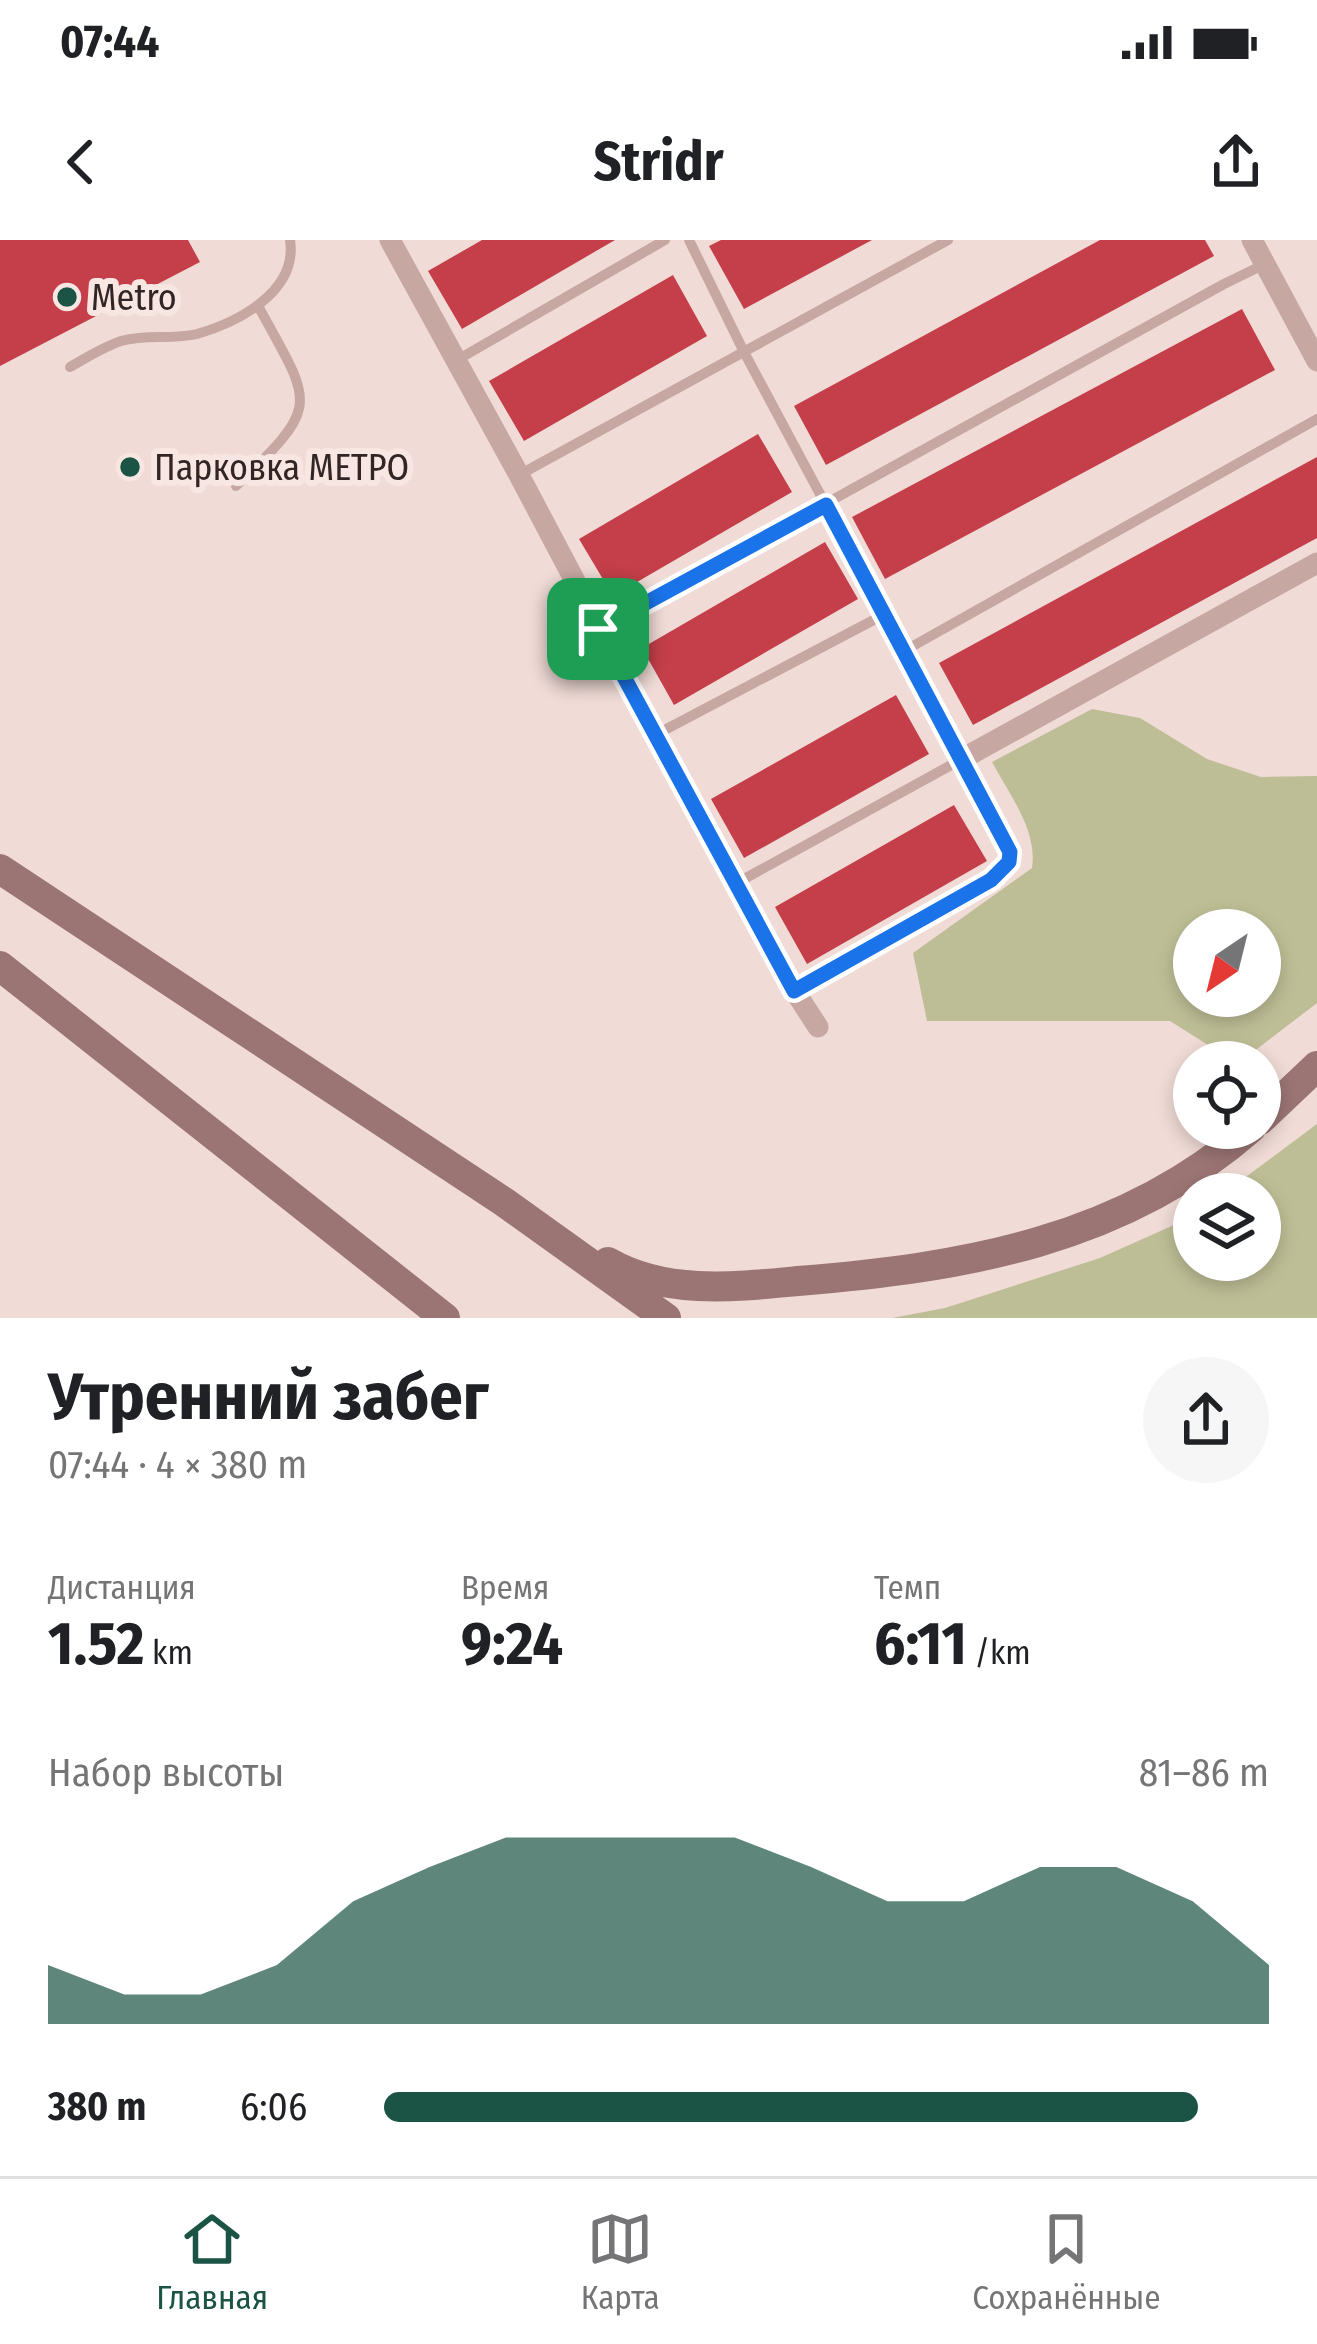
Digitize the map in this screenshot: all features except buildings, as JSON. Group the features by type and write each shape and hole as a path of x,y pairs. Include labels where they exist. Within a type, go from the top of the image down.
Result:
{"main road":[{"path":"0,869 504,1202 666,1318"},
{"path":"0,966 445,1318"},
{"path":"1281,1100 1317,1066"},
{"path":"504,1202 618,1268 656,1281 733,1286 881,1275 960,1263 1042,1243 1132,1207 1190,1175 1224,1149"}],"street":[{"path":"1252,240 1317,361"},
{"path":"398,243 598,629 818,1027"},
{"path":"794,991 991,880 1009,862 1010,852 962,759 1317,563"}],"lane":[{"path":"70,368 116,343 196,334 258,306 287,271 290,240"},
{"path":"457,360 665,240"},
{"path":"689,240 962,759 735,884"},
{"path":"519,475 948,240"},
{"path":"598,629 1265,264"},
{"path":"236,487 281,442 302,406 294,373 258,306"},
{"path":"904,651 1317,419"},
{"path":"657,734 885,614"}],"green space":[{"path":"1092,709 1140,718 1207,759 1261,777 1317,776 1317,1003 1267,1041 1202,1041 1170,1021 927,1021 913,953 1032,868 1031,840 992,762"},
{"path":"1317,1124 1317,1318 892,1318 945,1308 1100,1258 1173,1225 1173,1281 1281,1281 1281,1173 1251,1173"}],"place":[{"name":"Metro","path":"67,297"},
{"name":"Парковка МЕТРО","path":"130,467"}],"route":[{"path":"826,505 1010,852 1009,862 991,880 794,991 598,629 826,505"}]}
